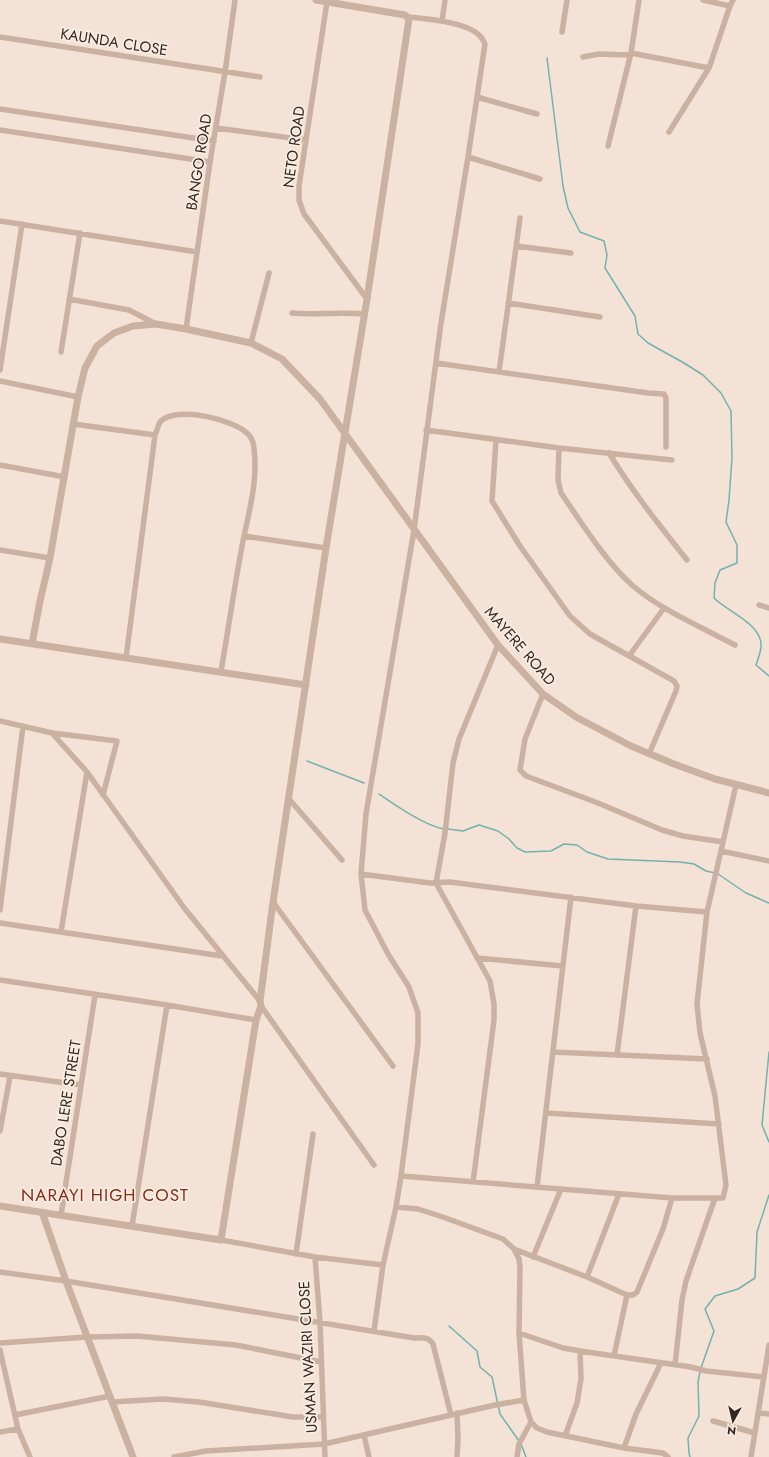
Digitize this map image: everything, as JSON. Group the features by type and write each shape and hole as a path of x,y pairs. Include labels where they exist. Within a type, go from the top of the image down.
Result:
{"street":[{"name":"BANGO ROAD","path":"186,329 235,0"},
{"path":"316,0 408,20 442,21 470,29 482,37 485,44 468,157 450,260 426,430 414,530 366,814 361,874 365,910 388,954 408,987 418,1013 418,1044 401,1176 396,1207 383,1265 374,1331"},
{"path":"442,21 444,0"},
{"path":"562,32 567,0"},
{"path":"608,146 630,54 639,0"},
{"path":"704,0 730,6"},
{"path":"669,132 709,68 733,0"},
{"name":"NETO ROAD","path":"327,2 299,186 299,200 304,214 366,299"},
{"path":"221,1240 256,1020 260,1004 273,902 326,548 364,314 408,20"},
{"name":"KAUNDA CLOSE","path":"0,37 260,77"},
{"path":"583,57 599,54 630,54 709,68"},
{"path":"477,97 537,114"},
{"path":"0,109 214,141"},
{"path":"216,128 306,140"},
{"path":"0,130 210,162"},
{"path":"468,157 540,180"},
{"path":"499,372 520,218"},
{"path":"0,221 197,252"},
{"path":"0,370 22,224"},
{"path":"60,352 80,233"},
{"path":"516,246 571,253"},
{"path":"251,343 269,273"},
{"path":"69,299 129,310 156,324"},
{"path":"508,303 600,317"},
{"path":"292,313 320,315 347,313 364,314"},
{"name":"MAYERE ROAD","path":"32,644 50,558 73,424 85,368 97,346 114,333 133,326 156,324 186,329 251,343 282,359 287,364 320,400 345,433 498,646 543,694 576,717 649,754 715,779 769,793"},
{"path":"436,363 664,394 666,398 666,447"},
{"path":"0,381 78,398"},
{"path":"126,658 156,435 160,422 168,416 190,414 217,419 238,426 250,436 254,448 254,478 252,497 221,671"},
{"path":"73,424 156,435"},
{"path":"426,430 559,448 672,460"},
{"path":"496,440 492,501 520,546 570,616 590,634 674,681 676,691 649,754"},
{"path":"559,448 558,480 561,493 613,565 632,586 664,608 736,645"},
{"path":"609,453 655,520 687,560"},
{"path":"0,465 65,477"},
{"path":"244,536 326,548"},
{"path":"0,550 50,558"},
{"path":"760,606 769,608"},
{"path":"629,656 664,608"},
{"path":"0,639 221,671 306,685"},
{"path":"472,1182 494,1020 494,1004 490,981 436,883 445,834 453,762 459,739 498,646"},
{"path":"543,694 525,738 520,770 526,776 598,803 662,830 683,836 723,842"},
{"path":"0,721 52,732 116,741 103,795"},
{"path":"0,910 23,726"},
{"path":"52,732 87,772 185,908 260,1004 374,1165"},
{"path":"61,932 87,772"},
{"path":"401,1176 672,1198 723,1198 726,1185 719,1124 715,1096 700,1033 697,1004 707,912 736,785"},
{"path":"289,800 342,860"},
{"path":"721,851 769,861"},
{"path":"361,874 436,883 450,882 636,906 707,912"},
{"path":"538,1187 572,898"},
{"path":"273,902 393,1066"},
{"path":"617,1055 636,906"},
{"path":"0,923 222,956"},
{"path":"477,958 563,966"},
{"path":"0,980 256,1020"},
{"name":"DABO LERE STREET","path":"61,1215 95,994"},
{"path":"132,1226 167,1005"},
{"path":"553,1052 706,1059"},
{"path":"0,1074 81,1085"},
{"path":"0,1131 10,1076"},
{"path":"546,1113 719,1124"},
{"path":"296,1254 314,1134"},
{"path":"531,1256 562,1189"},
{"path":"587,1277 619,1194"},
{"path":"514,1249 587,1277 627,1295 632,1295 637,1292 663,1229 672,1198"},
{"path":"675,1365 682,1300 686,1282 715,1198"},
{"path":"0,1206 221,1240 315,1257 383,1265"},
{"path":"396,1207 418,1209 440,1216 503,1239 514,1249 519,1258 519,1333 524,1400 531,1422 546,1432 624,1448 663,1453 668,1457"},
{"path":"42,1212 66,1281 133,1457"},
{"path":"519,1258 531,1256"},
{"name":"USMAN WAZIRI CLOSE","path":"315,1257 320,1322 324,1444 326,1457"},
{"path":"0,1272 66,1281 414,1338 426,1337 430,1339 433,1344 454,1414 458,1438 457,1457"},
{"path":"614,1356 627,1295"},
{"path":"519,1333 563,1348 580,1351 691,1367 706,1371 764,1376"},
{"path":"0,1343 87,1337 137,1336 236,1345 321,1362"},
{"path":"751,1457 769,1345"},
{"path":"0,1350 18,1429 30,1457"},
{"path":"565,1436 577,1403 581,1379 580,1351"},
{"path":"624,1448 636,1414 661,1363"},
{"path":"15,1415 111,1399 163,1399 199,1402 293,1417 323,1417"},
{"path":"174,1457 206,1452 324,1444 498,1404 524,1400"},
{"path":"758,1412 769,1414"},
{"path":"713,1421 755,1433"},
{"path":"517,1457 520,1442 531,1422"},
{"path":"0,1432 18,1429"},
{"path":"364,1435 369,1457"}],"waterway":[{"path":"547,58 563,186 568,208 580,232 604,241 607,255 605,268 635,316 638,334 648,343 703,375 721,393 731,411 732,458 726,522 737,545 737,563 720,570 715,583 714,598 755,629 761,643 760,654 756,665 769,676"},
{"path":"307,761 364,783"},
{"path":"379,794 419,820 444,829"},
{"path":"448,829 463,831 479,825 498,831 509,839 517,848 525,852 551,851 564,844 577,845 587,852 608,859 680,862 694,864 706,871 715,873"},
{"path":"718,874 746,893 769,903"},
{"path":"769,1052 762,1125 769,1142"},
{"path":"701,1368 714,1331 705,1309 715,1296 738,1289 755,1278 757,1232 769,1195"},
{"path":"449,1326 477,1351 480,1367 492,1377 500,1414 519,1441"},
{"path":"690,1457 688,1438 699,1416 698,1382 700,1372"},
{"path":"521,1444 526,1457"}],"district":[{"name":"NARAYI HIGH COST","path":"105,1195"}]}
